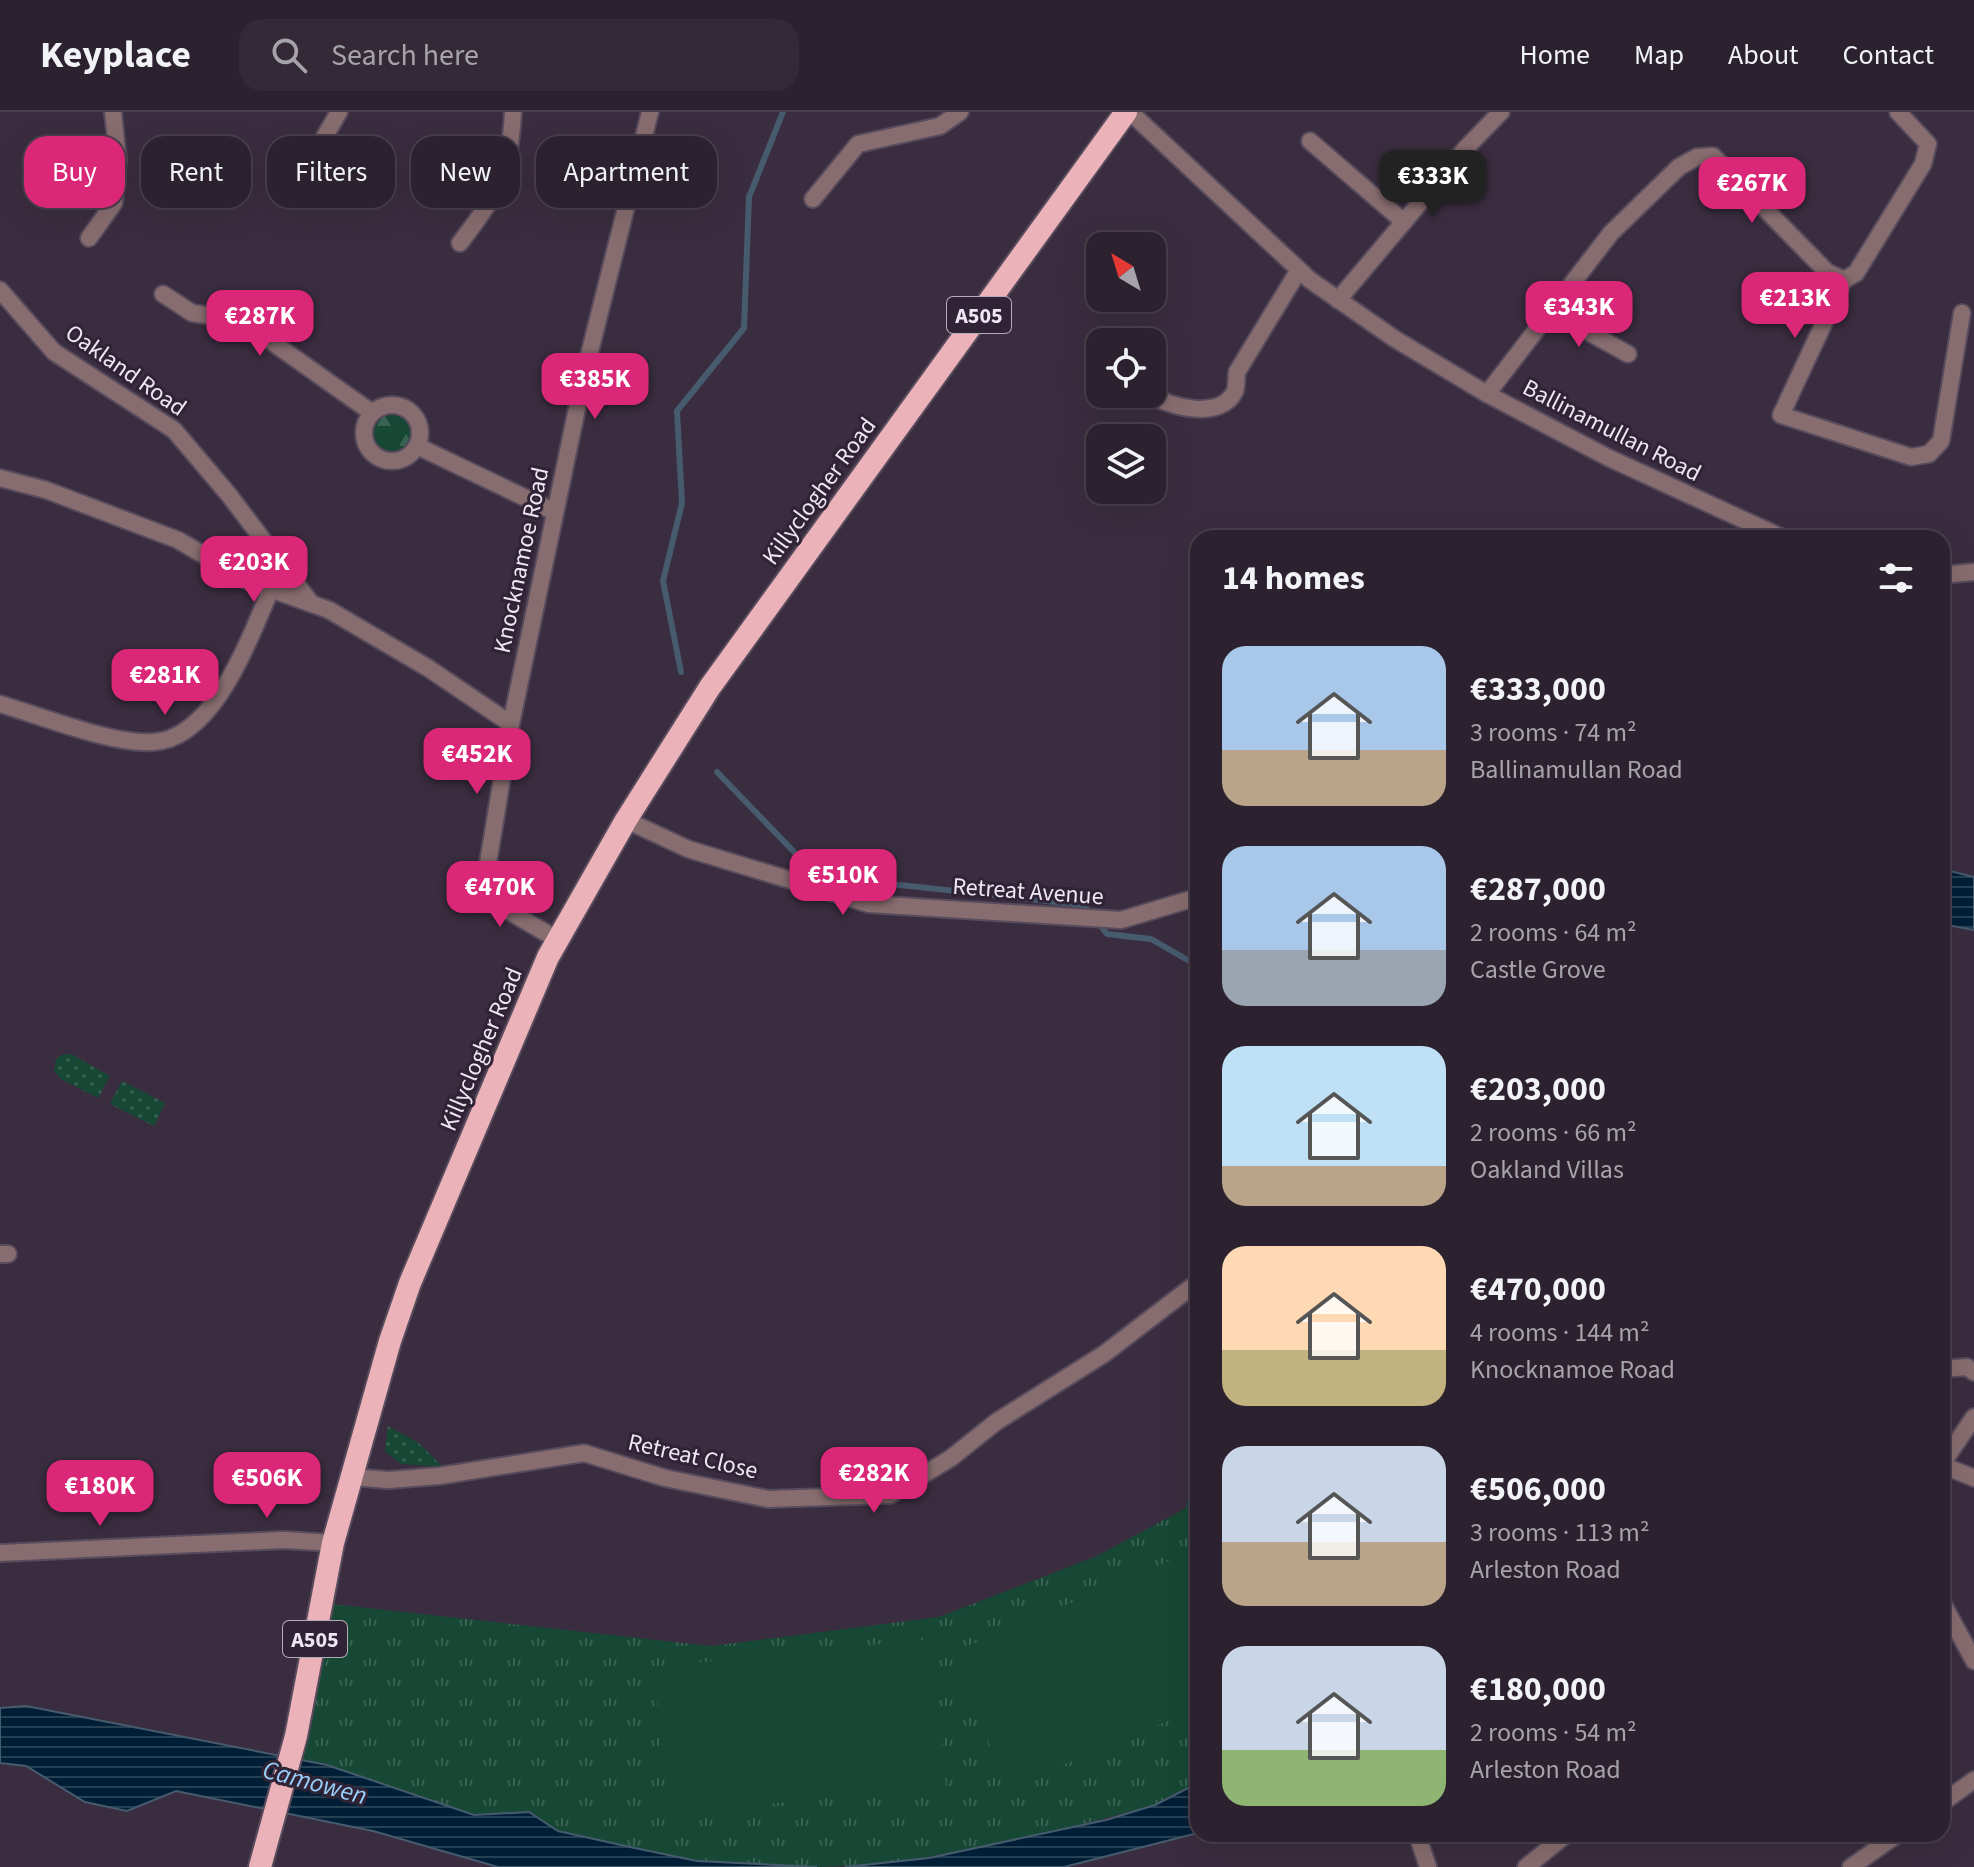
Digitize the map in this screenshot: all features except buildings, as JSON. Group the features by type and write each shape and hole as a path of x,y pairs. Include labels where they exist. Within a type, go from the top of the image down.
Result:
{"highway":[{"name":"Killyclogher Road","path":"260,1867 296,1736 333,1543 390,1341 410,1283 558,940 626,820 710,687 1128,112"}],"street":[{"path":"89,238 114,203 118,160 113,112"},
{"path":"325,136 339,112"},
{"path":"460,243 495,195 507,169 513,112"},
{"name":"Knocknamoe Road","path":"558,940 505,909 486,875 511,724 584,375 650,112"},
{"path":"813,199 858,144 940,126 960,112"},
{"name":"Ballinamullan Road","path":"1128,112 1299,270 1395,339 1487,394 1609,458 1766,530"},
{"path":"1338,300 1501,112"},
{"path":"1898,112 1928,144 1923,164 1856,273 1844,280 1781,415 1911,457 1929,454 1941,441 1962,313"},
{"path":"1310,141 1404,222"},
{"path":"1487,394 1611,233 1679,167 1705,157 1713,156 1827,272 1844,280"},
{"path":"1166,400 1195,409 1220,406 1235,391 1237,372 1299,270"},
{"name":"Oakland Road","path":"0,290 54,352 174,430 229,495 311,604"},
{"path":"163,294 192,313 213,316 224,308 371,412"},
{"path":"1549,310 1628,354"},
{"path":"392,404 413,413 420,435 417,446 408,456 395,461 381,459 369,451 363,438 364,425 371,412 392,404"},
{"path":"417,446 555,512"},
{"path":"0,478 46,490 178,540 248,581 329,610 428,668 511,724"},
{"path":"1950,574 1974,572"},
{"path":"0,704 125,740 156,743 184,730 218,699 271,589"},
{"name":"Retreat Avenue","path":"626,820 688,849 869,904 1082,921 1121,920 1190,899"},
{"name":"Retreat Close","path":"353,1477 388,1480 439,1476 584,1453 665,1478 768,1499 890,1495 951,1458 996,1422 1104,1354 1190,1288"},
{"path":"1950,1368 1967,1367 1974,1372"},
{"path":"1950,1453 1974,1417"},
{"path":"1950,1468 1974,1478"},
{"path":"0,1553 284,1540 333,1543"},
{"path":"1950,1619 1974,1661"},
{"path":"1950,1797 1974,1780"},
{"path":"1420,1842 1428,1867"},
{"path":"1526,1867 1557,1842"},
{"path":"1851,1867 1887,1842"}],"green space":[{"path":"392,415 405,420 410,433 405,446 392,451 379,446 374,433 379,420"},
{"path":"63,1054 71,1054 110,1076 98,1098 61,1079 54,1071 56,1059"},
{"path":"122,1081 165,1103 154,1126 110,1104"},
{"path":"388,1426 419,1443 443,1467 401,1464 385,1451"},
{"path":"1190,1486 1190,1787 1155,1805 1029,1838 891,1864 817,1867 696,1861 558,1831 529,1812 474,1815 327,1765 294,1758 322,1603 711,1646 939,1617 1097,1556 1186,1508"},
{"path":"1190,1552 1190,1711 1008,1788 951,1653"},
{"path":"931,1639 946,1786 668,1814 654,1667"}],"water":[{"path":"1950,871 1974,877 1974,930 1950,926"},
{"name":"Camowen","path":"26,1706 327,1765 474,1815 529,1812 558,1831 697,1861 817,1867 498,1867 373,1831 176,1791 127,1811 85,1802 26,1766 0,1763 0,1708"},
{"path":"1190,1787 1190,1835 1064,1867 845,1867 929,1858 1106,1820 1155,1805"}],"waterway":[{"path":"681,672 663,581 682,503 677,411 744,328 749,197 783,112"},
{"path":"717,772 798,856 844,879 1084,905 1091,914"},
{"path":"1098,922 1107,934 1151,939 1190,961"}]}
